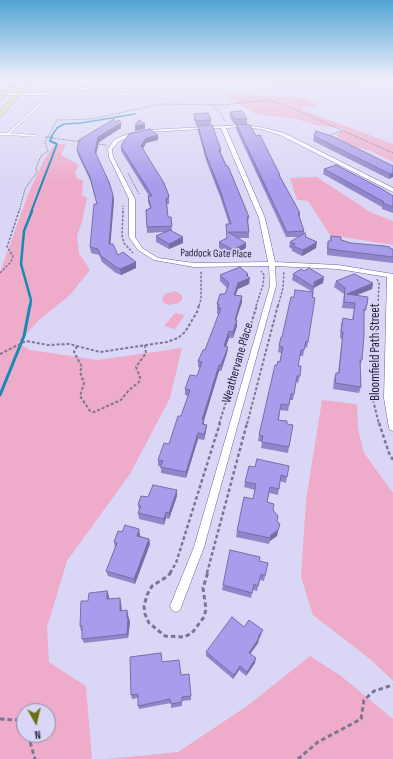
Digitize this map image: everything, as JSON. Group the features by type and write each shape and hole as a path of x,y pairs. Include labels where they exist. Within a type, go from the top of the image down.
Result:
{"street":[{"name":"Paddock Gate Place","path":"391,276 338,268 272,264 181,264 156,258 140,249 135,243 131,231 132,199 111,157 110,149 116,141 140,132 225,126 252,127 274,131 393,190"},
{"name":"Weathervane Place","path":"176,606 199,547 273,286 272,264 262,218 225,126"},
{"name":"Bloomfield Path Street","path":"391,276 388,398 393,428"}],"lane":[{"path":"8,134 31,112"},
{"path":"0,134 36,136"}],"path":[{"path":"0,273 7,267 13,256 7,250 7,246 14,222 22,204 25,189 37,172 36,168 41,156 48,151 45,142 54,123 57,120 92,119 122,112"},
{"path":"220,112 225,126"},
{"path":"301,112 344,130 353,134 357,138 393,153"},
{"path":"325,136 344,130"},
{"path":"46,138 83,142"},
{"path":"91,143 106,145"},
{"path":"127,171 137,189 140,199"},
{"path":"0,354 26,341 48,345 69,344 100,352 146,346 167,342 178,338 191,324 201,299 201,265"},
{"path":"77,346 74,352 82,367 80,372 84,383 80,396 90,411 94,412 121,400 129,390 139,382 140,377 136,363 143,359 146,353 146,346"},
{"path":"389,454 393,460"},
{"path":"298,759 318,742 361,719 364,700 374,691 393,685"},
{"path":"0,719 16,720"},
{"path":"30,743 35,759"}],"shaded area":[{"path":"253,112 309,112 393,144 393,162 371,151 350,145 336,136 345,129 315,125 296,119 255,114"},
{"path":"55,144 66,144 61,155 79,165 75,172 77,179 83,180 82,195 87,198 82,222 77,236 79,253 90,270 70,295 39,320 18,343 30,350 98,360 182,348 170,398 130,474 67,561 47,627 49,662 86,686 92,759 0,759 0,272 29,192 44,160"},
{"path":"317,177 370,212 393,221 393,245 330,235 308,201 297,200 290,178"},
{"path":"175,291 182,295 182,300 178,303 169,305 163,302 162,299 165,294"},
{"path":"175,313 185,315 175,329 164,326"},
{"path":"322,400 357,404 358,429 364,453 393,493 393,681 371,660 313,615 301,577 306,500"},
{"path":"310,656 341,676 393,719 393,759 107,759 178,752 247,706"}],"building":[{"path":"230,112 243,112 247,119 234,119"},
{"path":"208,113 211,120 196,121 194,114"},
{"path":"114,119 115,122 119,120 121,123 98,137 95,152 109,182 113,195 109,244 113,244 118,255 123,252 136,262 120,269 101,256 98,249 90,247 94,204 97,204 90,177 77,150 79,140"},
{"path":"139,120 145,124 135,126"},
{"path":"236,124 250,125 256,136 260,135 279,175 300,213 298,213 304,231 287,232"},
{"path":"212,125 221,150 219,150 226,166 228,166 249,217 247,217 249,232 228,232 246,243 233,250 219,242 227,238 226,224 231,224 206,155 198,126"},
{"path":"150,129 158,135 146,138 141,146 164,183 169,196 166,199 168,217 171,217 172,226 147,227 146,210 151,208 148,196 152,196 121,146 129,134"},
{"path":"316,131 334,137 393,166 393,173 390,174 314,136"},
{"path":"336,165 393,196 393,207 383,203 384,202 324,169"},
{"path":"170,230 183,237 169,244 156,236"},
{"path":"305,233 306,237 317,242 303,250 293,246 295,244 290,242"},
{"path":"331,236 341,237 341,240 351,243 390,247 390,249 393,249 393,257 328,249 328,241 331,241"},
{"path":"240,267 248,274 246,275 250,278 238,283 234,295 242,296 235,320 237,320 233,332 229,331 224,346 228,347 221,365 219,365 202,420 204,420 202,424 207,425 204,434 198,433 186,472 160,467 163,461 158,460 164,443 169,444 178,416 181,416 190,390 185,389 190,375 197,376 202,362 198,361 203,350 205,350 221,308 218,308 219,304 217,304 220,294 225,294 229,283 220,275"},
{"path":"309,268 324,277 314,282 314,287 293,274 301,269 304,271"},
{"path":"354,274 373,283 347,294 368,297 366,310 364,309 364,336 362,360 360,360 361,387 335,383 336,373 339,373 343,318 353,320 355,303 344,302 345,288 336,281"},
{"path":"295,290 313,292 312,297 315,298 308,342 306,341 304,350 301,350 298,366 301,366 300,376 297,376 294,394 291,394 289,405 281,404 278,420 287,421 287,424 293,425 289,447 262,442 263,436 259,435 275,365 277,365 278,361 280,362 283,347 279,346 291,297 294,297"},
{"path":"257,459 289,466 287,477 281,475 279,489 270,487 267,502 274,504 273,510 278,516 277,521 280,524 278,530 271,535 270,538 237,531 244,497 253,499 256,484 245,482 249,466 255,467"},
{"path":"153,485 177,490 169,513 166,512 164,519 138,513 141,506 138,505 141,496 148,497"},
{"path":"125,525 139,529 137,536 149,539 134,579 106,571 117,543 114,542 118,531 122,532"},
{"path":"230,550 260,557 259,561 268,563 265,576 261,574 258,586 254,584 252,593 223,585"},
{"path":"107,591 107,599 120,598 120,611 127,610 127,634 82,639 82,626 80,626 81,601 88,601 89,593"},
{"path":"232,617 244,627 249,620 263,630 249,653 256,658 247,672 240,666 234,675 206,652"},
{"path":"161,653 162,662 179,660 181,675 189,674 191,696 182,697 182,702 171,704 170,699 138,706 138,694 131,695 130,657"}],"waterway":[{"path":"51,137 57,128 64,124 81,123 135,114"},
{"path":"31,212 57,144 50,141 52,136"},
{"path":"30,306 31,300 21,264 24,231 32,211"},
{"path":"0,395 24,336 30,305"}]}
